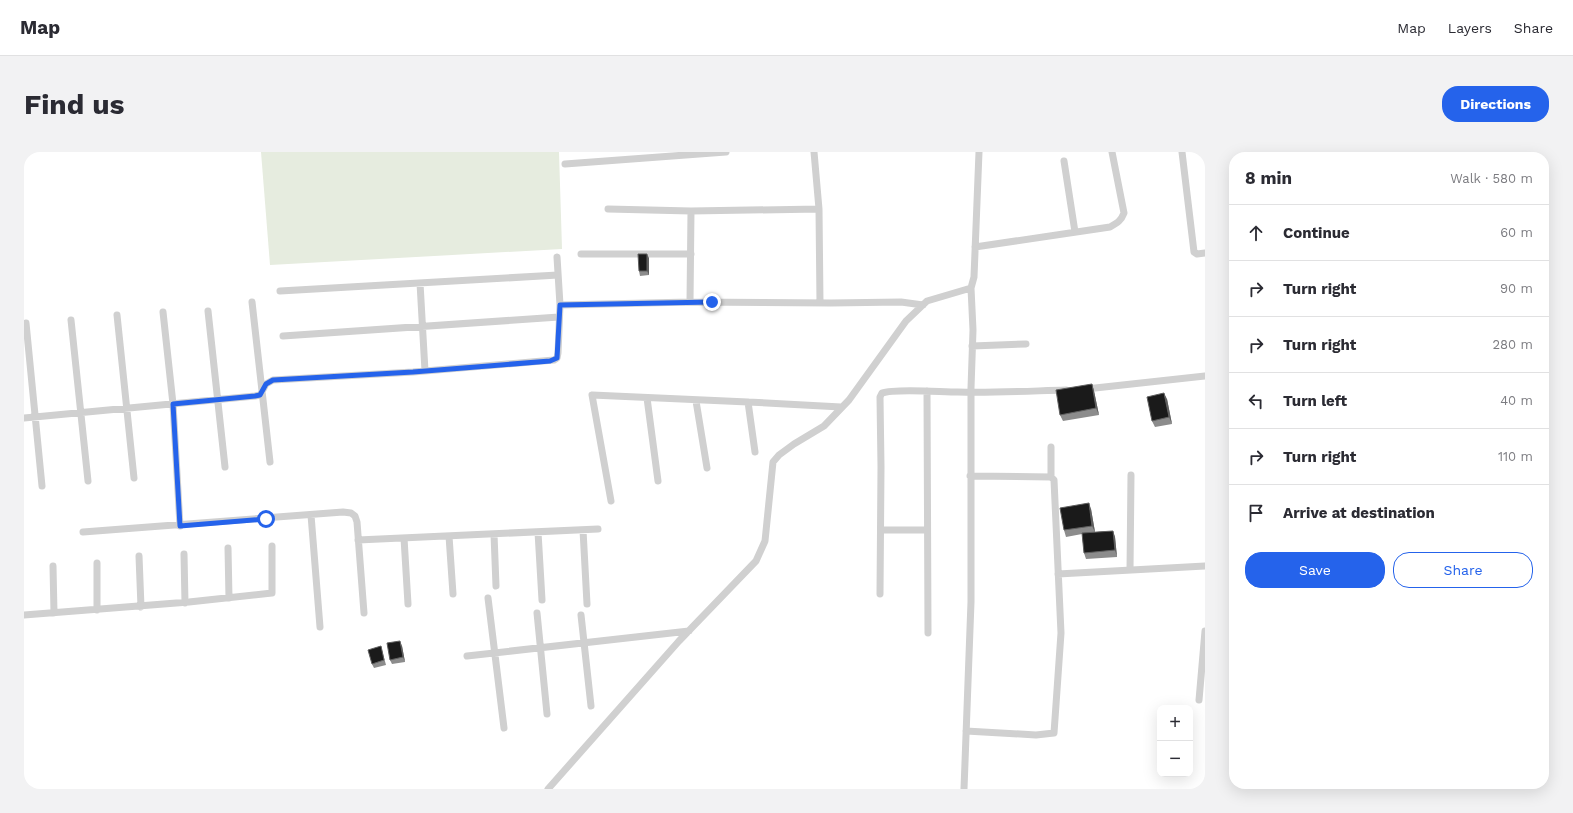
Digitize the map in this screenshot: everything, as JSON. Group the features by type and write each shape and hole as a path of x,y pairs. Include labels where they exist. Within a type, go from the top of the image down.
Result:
{"street":[{"path":"565,164 726,152"},
{"path":"814,152 820,209 820,303"},
{"path":"964,789 971,602 971,288 974,277 979,152"},
{"path":"975,247 1110,226 1121,220 1124,214 1112,152"},
{"path":"1182,152 1194,252 1197,254 1205,253"},
{"path":"1064,161 1075,232"},
{"path":"608,209 691,211 820,209"},
{"path":"690,302 691,211"},
{"path":"581,254 691,254"},
{"path":"24,418 255,396 262,392 266,384 273,380 425,371 554,360 557,358 558,353 560,305 557,257"},
{"path":"280,291 558,275"},
{"path":"420,283 425,371"},
{"path":"548,789 689,631 756,561 765,541 774,462 779,455 824,426 849,400 906,321 927,301 971,288"},
{"path":"252,302 270,462"},
{"path":"560,305 690,302 908,302 923,305"},
{"path":"208,311 224,467"},
{"path":"163,312 173,404 180,526"},
{"path":"117,315 134,478"},
{"path":"283,336 559,317"},
{"path":"71,320 88,481"},
{"path":"26,324 42,486"},
{"path":"972,346 1026,344"},
{"path":"880,594 880,397 882,393 1075,390 1205,376"},
{"path":"927,392 928,633"},
{"path":"611,501 592,395 841,408"},
{"path":"647,398 658,481"},
{"path":"696,400 707,468"},
{"path":"748,402 755,452"},
{"path":"966,731 1036,735 1054,733 1061,633 1055,485 1054,480 1051,477 1051,447"},
{"path":"1130,570 1131,475"},
{"path":"970,476 1051,477"},
{"path":"83,532 311,516 343,512 351,513 355,516 357,522 364,613"},
{"path":"311,516 320,627"},
{"path":"358,540 598,529"},
{"path":"583,530 587,604"},
{"path":"881,530 927,530"},
{"path":"538,532 542,600"},
{"path":"494,534 496,586"},
{"path":"449,536 453,594"},
{"path":"404,538 408,604"},
{"path":"24,616 141,607 272,593 272,546"},
{"path":"228,548 229,598"},
{"path":"184,554 184,603"},
{"path":"139,556 141,607"},
{"path":"97,563 97,610"},
{"path":"53,566 54,613"},
{"path":"1058,574 1205,566"},
{"path":"488,598 504,728"},
{"path":"536,613 547,714"},
{"path":"582,615 591,706"},
{"path":"467,656 689,631"},
{"path":"1199,700 1205,631"}],"shaded area":[{"path":"261,152 559,152 562,249 270,265"}],"building":[{"path":"638,254 647,254 647,271 639,271"},
{"path":"1092,384 1096,408 1060,415 1056,390"},
{"path":"1164,393 1169,417 1152,421 1147,397"},
{"path":"1089,503 1092,526 1064,530 1060,508"},
{"path":"1113,531 1115,550 1084,553 1082,533"},
{"path":"400,641 403,657 390,660 387,643"},
{"path":"381,646 384,660 372,664 368,650"}],"route":[{"path":"266,519 180,526 173,404 260,395 266,384 273,380 413,372 550,361 557,358 558,353 560,305 712,302"}]}
